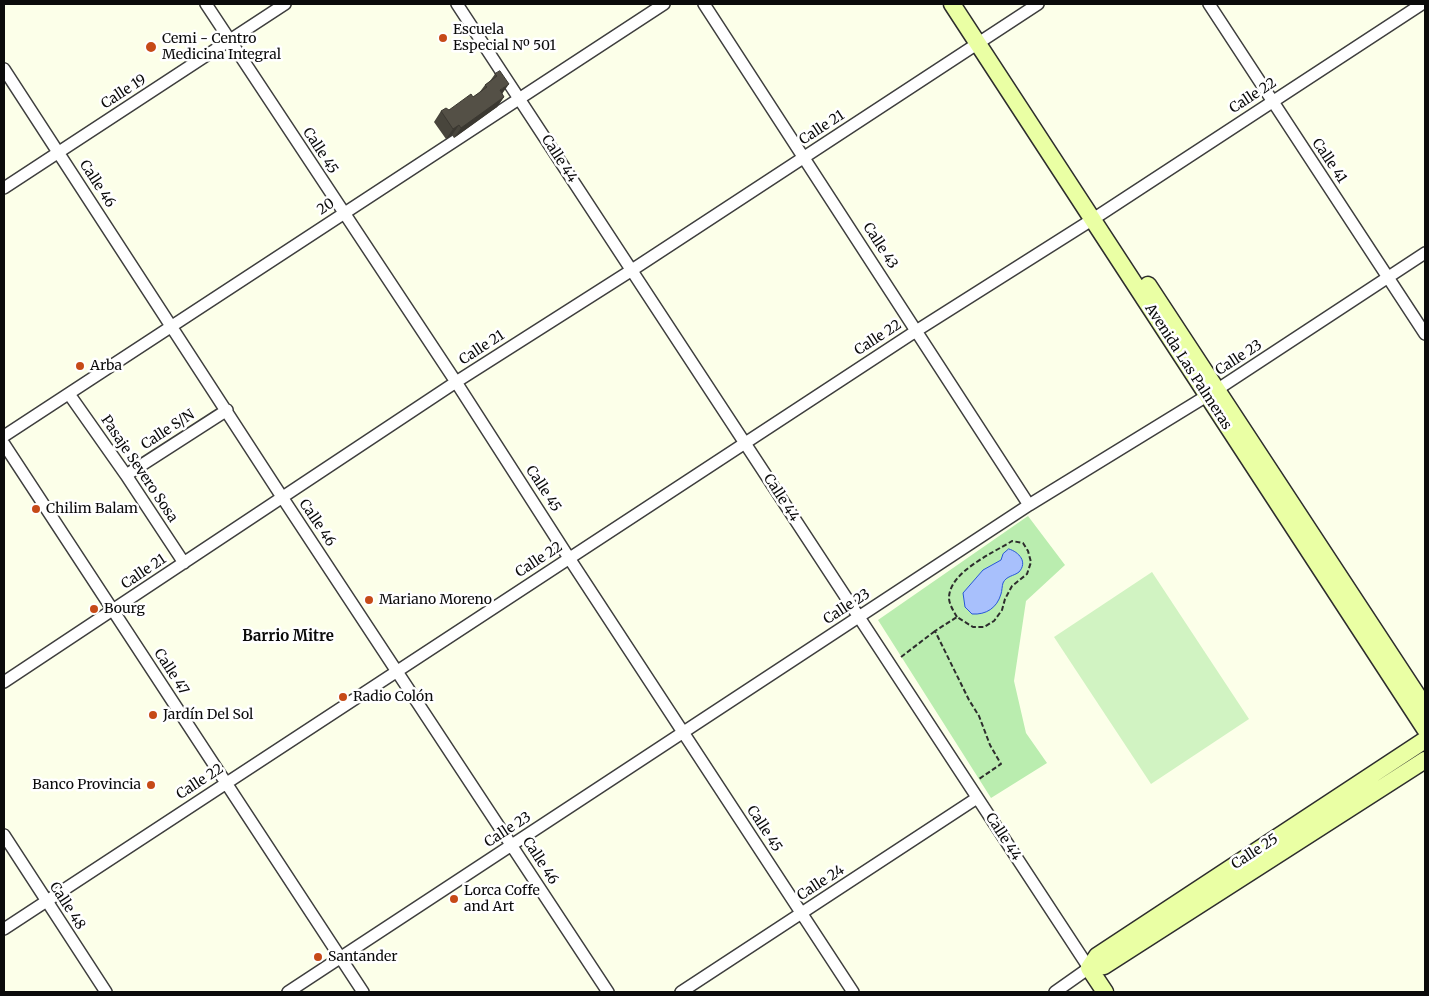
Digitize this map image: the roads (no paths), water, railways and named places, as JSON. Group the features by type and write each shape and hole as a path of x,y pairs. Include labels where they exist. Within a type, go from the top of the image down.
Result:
{"main road":[{"name":"Avenida Las Palmeras","path":"952,4 983,40"},
{"name":"Avenida Las Palmeras","path":"965,4 983,40 1097,217 1212,392 1425,707"},
{"name":"Avenida Las Palmeras","path":"1212,392 1425,729"},
{"name":"Calle 25","path":"1089,968 1097,956 1425,740"},
{"name":"Calle 25","path":"1089,968 1104,966 1425,760"},
{"name":"Calle 44","path":"1089,968 1105,992"}],"street":[{"name":"Calle 45","path":"206,4 343,214 456,382 853,992"},
{"name":"Calle 19","path":"4,188 285,4"},
{"name":"Calle 44","path":"457,4 1089,968"},
{"name":"20","path":"4,436 664,4"},
{"name":"Calle 43","path":"704,4 1030,505"},
{"name":"Calle 21","path":"4,682 456,382 632,270 1038,4"},
{"name":"Calle 41","path":"1209,4 1425,334"},
{"name":"Calle 22","path":"4,929 916,331 1097,217 1422,4"},
{"name":"Calle 46","path":"4,69 282,497 608,992"},
{"name":"Calle 23","path":"288,992 1030,505 1212,392 1425,253"},
{"name":"Pasaje Severo Sosa","path":"69,394 184,562"},
{"name":"Calle S/N","path":"126,475 226,410"},
{"name":"Calle 47","path":"4,444 363,992"},
{"name":"Calle 24","path":"681,992 977,798"},
{"name":"Calle 48","path":"4,835 106,992"},
{"name":"Calle 25","path":"1055,992 1089,968"}],"water":[{"path":"1009,549 1019,555 1023,565 1022,568 1004,581 999,599 994,607 986,612 972,614 965,607 963,593 983,570 1001,560 1003,554"}],"place":[{"name":"Escuela Especial Nº 501","path":"443,38"},
{"name":"Cemi - Centro Medicina Integral","path":"151,47"},
{"name":"Arba","path":"80,366"},
{"name":"Chilim Balam","path":"36,509"},
{"name":"Mariano Moreno","path":"369,600"},
{"name":"Bourg","path":"94,609"},
{"name":"Radio Colón","path":"343,697"},
{"name":"Jardín Del Sol","path":"153,715"},
{"name":"Banco Provincia","path":"151,785"},
{"name":"Lorca Coffe and Art","path":"454,899"},
{"name":"Santander","path":"318,957"}],"district":[{"name":"Barrio Mitre","path":"288,637"}]}
